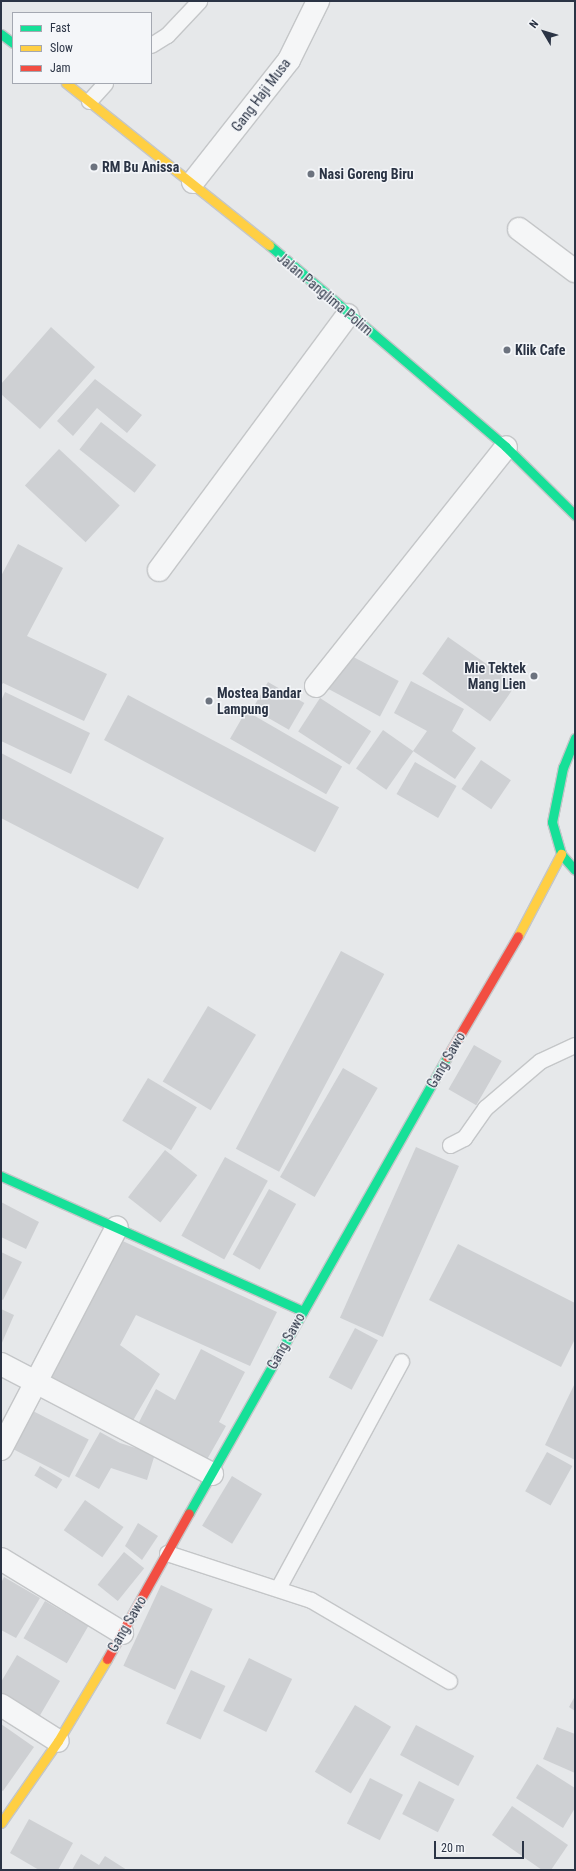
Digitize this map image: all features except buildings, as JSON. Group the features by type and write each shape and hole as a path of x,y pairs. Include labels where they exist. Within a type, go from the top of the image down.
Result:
{"street":[{"name":"Gang Haji Musa","path":"193,182 289,60 318,1"},
{"path":"1,34 12,42"},
{"name":"Jalan Panglima Polim","path":"67,84 193,182 348,315 506,447 575,515"},
{"path":"520,229 575,271"},
{"path":"159,570 348,315"},
{"path":"316,686 506,447"},
{"path":"575,738 553,806 554,839 561,854 575,870"},
{"name":"Gang Sawo","path":"1,1823 58,1740 122,1633 303,1311 533,909 561,854"},
{"path":"1,1176 303,1311"},
{"path":"1,1450 34,1381 117,1227"},
{"path":"1,1364 212,1474"},
{"path":"1,1559 122,1633"},
{"path":"1,1705 58,1740"}],"lane":[{"path":"152,44 167,36 199,1"},
{"path":"90,101 104,84"},
{"path":"450,1145 464,1138 485,1108 540,1061 575,1045"},
{"path":"278,1588 401,1361"},
{"path":"167,1553 311,1600 450,1681"}],"traffic: fast":[{"path":"1,34 12,42"},
{"path":"269,245 506,447 575,515"},
{"path":"575,738 563,767 552,822 561,854 575,870"},
{"path":"189,1513 447,1057"},
{"path":"1,1176 303,1311"}],"traffic: slow":[{"path":"67,84 269,245"},
{"path":"518,936 561,854"},
{"path":"1,1823 58,1741 107,1659"}],"traffic: jam":[{"path":"447,1057 518,936"},
{"path":"107,1659 189,1513"}],"place":[{"name":"RM Bu Anissa","path":"94,167"},
{"name":"Nasi Goreng Biru","path":"311,174"},
{"name":"Klik Cafe","path":"507,350"},
{"name":"Mie Tektek Mang Lien","path":"534,676"},
{"name":"Mostea Bandar Lampung","path":"209,701"}]}
